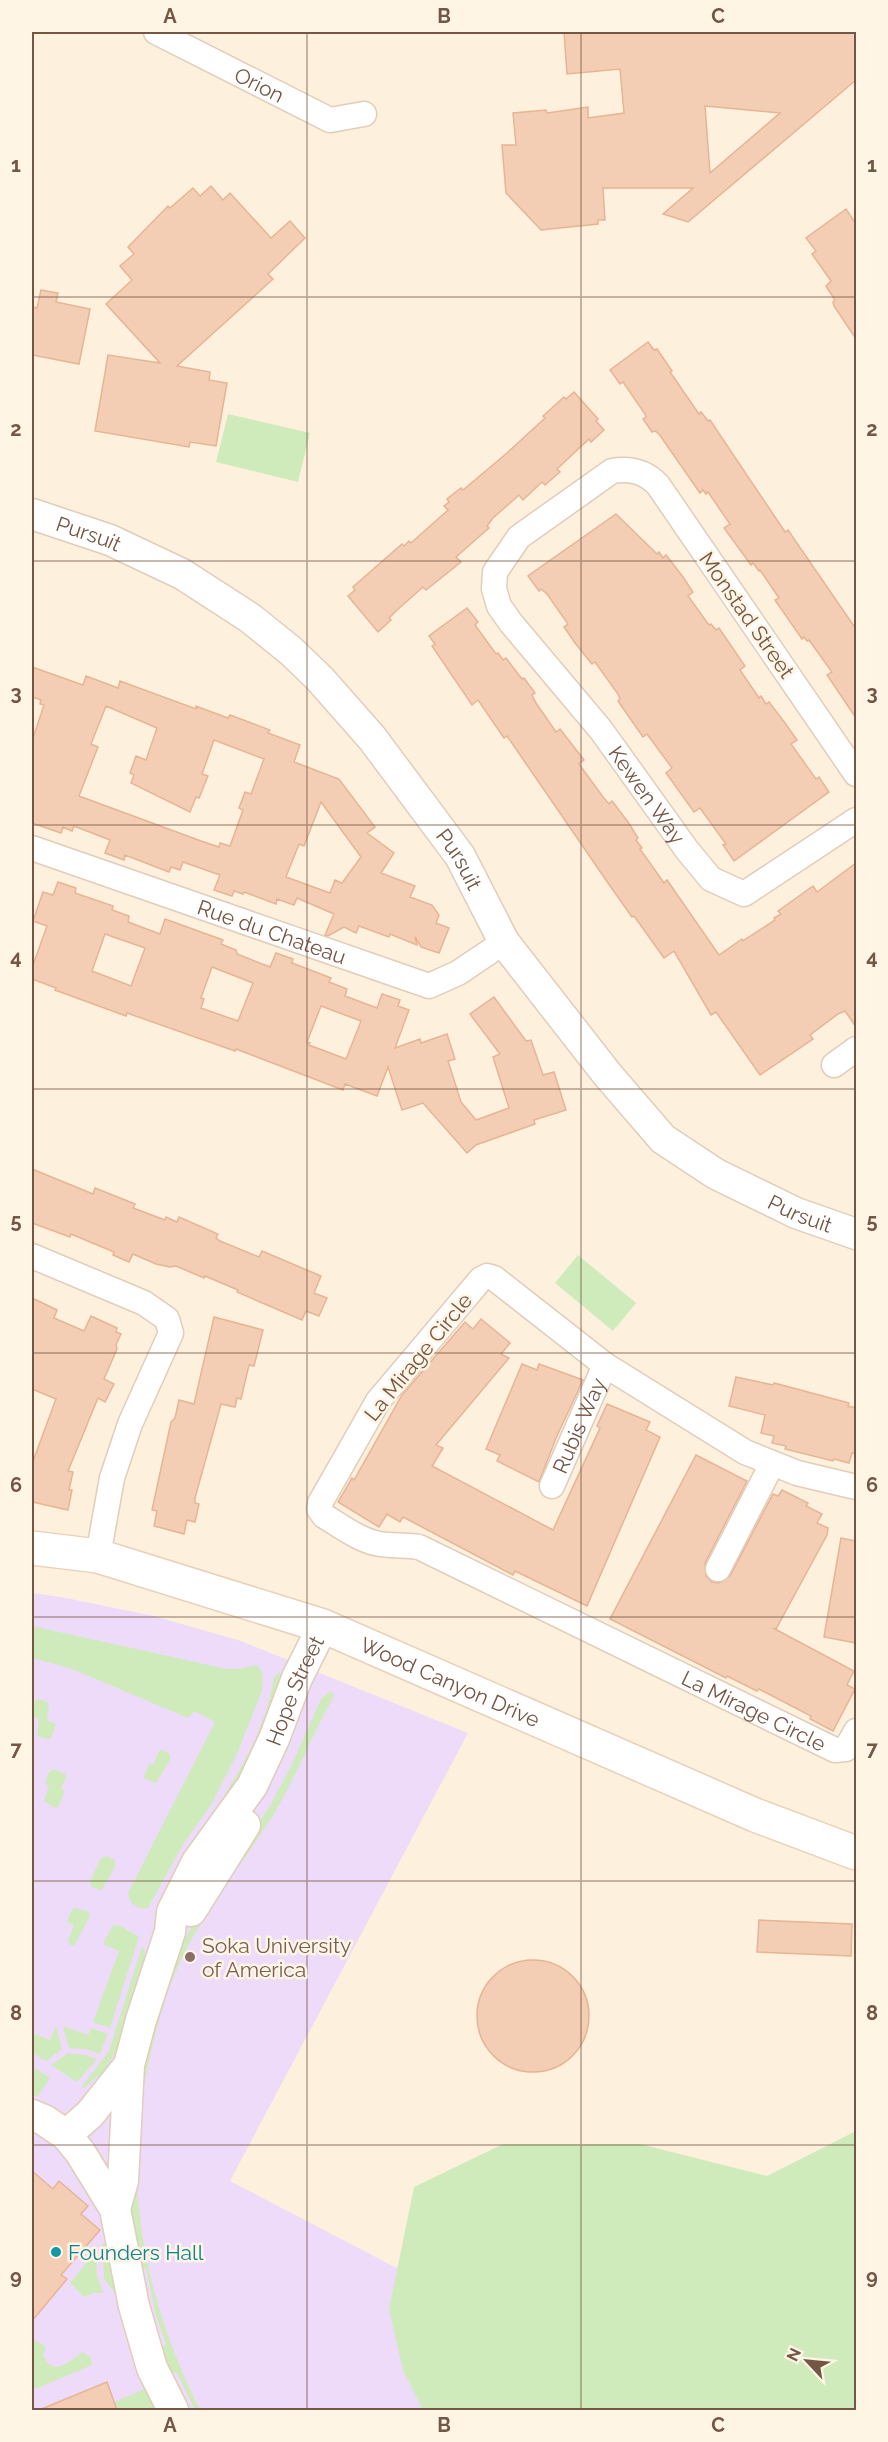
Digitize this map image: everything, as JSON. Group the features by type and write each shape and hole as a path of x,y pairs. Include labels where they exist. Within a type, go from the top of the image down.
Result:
{"main road":[{"name":"Wood Canyon Drive","path":"32,1548 98,1556 323,1626 755,1815 856,1852"}],"street":[{"name":"Orion","path":"156,32 330,120 364,114"},
{"name":"Monstad Street","path":"495,572 519,537 612,471 626,469 643,473 658,485 856,774"},
{"name":"Pursuit","path":"32,514 110,540 182,574 250,618 291,651 348,708 453,847 504,942 607,1074 663,1139 726,1179 796,1213 856,1234"},
{"name":"Kewen Way","path":"495,572 494,589 499,606 601,730 687,850 711,879 744,894 856,820"},
{"name":"Rue du Chateau","path":"32,848 429,986 458,973 504,942"},
{"path":"834,1065 856,1049"},
{"path":"32,1256 144,1303 167,1319 171,1333 130,1424 112,1478 98,1556"},
{"name":"La Mirage Circle","path":"856,1487 797,1473 745,1452 605,1365 494,1278 487,1276 481,1280 378,1401 320,1503 319,1509 324,1516 369,1542 418,1547 835,1750 846,1749 856,1731"},
{"name":"Rubis Way","path":"552,1486 605,1365"},
{"path":"717,1569 772,1464"},
{"name":"Hope Street","path":"66,2135 90,2114 129,2065 170,1932 184,1922 261,1799 290,1742 312,1684 323,1626"},
{"path":"115,2209 123,2181 129,2065"},
{"path":"32,2115 66,2135 81,2152 115,2209 134,2306 152,2368 173,2410"}],"shaded area":[{"name":"Soka University of America","path":"32,1593 154,1616 241,1641 468,1733 230,2181 556,2351 765,2410 32,2410"}],"green space":[{"path":"228,414 310,433 298,482 216,462"},
{"path":"578,1255 636,1303 613,1331 555,1283"},
{"path":"32,1626 227,1669 258,1665 263,1675 262,1691 237,1754 211,1805 184,1843 148,1908 142,1909 131,1903 128,1893 215,1722 194,1711 188,1718 72,1669 32,1658"},
{"path":"280,1672 282,1677 253,1760 163,1904 158,1907 189,1850 224,1796 255,1740 266,1710 274,1677"},
{"path":"331,1691 333,1698 283,1798 188,1946 172,1981 160,2019 142,2095 136,2093 170,1967 206,1901 270,1806 293,1762 321,1699"},
{"path":"35,1700 47,1702 49,1705 47,1720 56,1724 51,1738 48,1739 37,1736 39,1719 32,1716"},
{"path":"163,1750 170,1754 170,1760 156,1783 143,1778 149,1764 153,1765 159,1751"},
{"path":"54,1769 65,1774 66,1777 61,1789 65,1791 58,1807 55,1808 44,1801 49,1786 45,1783 49,1772"},
{"path":"107,1856 115,1860 115,1867 101,1890 91,1887 90,1881 101,1858"},
{"path":"75,1908 89,1912 90,1916 74,1946 68,1941 74,1925 67,1922 71,1911"},
{"path":"113,1925 121,1926 139,1937 110,2028 93,2022 119,1951 103,1944"},
{"path":"142,1946 145,1951 144,1963 115,2053 103,2072 84,2088 82,2086 109,2051"},
{"path":"56,2026 62,2049 46,2061 32,2053 32,2033 50,2040"},
{"path":"63,2026 88,2035 91,2028 108,2034 100,2054 86,2049 69,2048"},
{"path":"68,2053 97,2059 77,2082 51,2065"},
{"path":"32,2066 50,2078 38,2096 32,2096"},
{"path":"856,2131 856,2410 423,2410 403,2371 389,2309 414,2187 503,2144 640,2144 767,2176"},
{"path":"137,2171 142,2233 155,2294 175,2353 200,2410 195,2410 177,2373 172,2373 168,2369 161,2348 166,2344 156,2316 146,2268 140,2268 132,2226 130,2188"},
{"path":"102,2243 107,2243 118,2297 104,2279"},
{"path":"96,2251 97,2275 103,2293 93,2293 84,2297 70,2283"},
{"path":"32,2338 46,2347 43,2355 52,2366 61,2366 83,2352 91,2358 92,2365 36,2389 32,2386"},
{"path":"144,2389 149,2392 157,2410 118,2410 115,2402"}],"building":[{"path":"564,32 856,32 856,80 688,222 663,214 693,188 603,188 605,220 598,220 598,224 541,230 506,193 502,145 516,145 513,113 546,110 547,113 588,107 588,118 624,113 620,69 567,74","holes":["705,106 780,113 710,173"]},
{"path":"211,186 223,200 230,193 271,238 290,221 305,238 268,274 273,279 177,366 210,372 209,380 227,383 216,446 190,442 189,447 95,431 108,355 160,363 106,304 132,280 120,266 134,254 128,247 168,206 170,208 193,188 200,196"},
{"path":"846,209 856,224 856,339 834,306 835,300 826,286 831,281 812,254 816,251 806,238"},
{"path":"41,290 58,293 56,302 90,309 79,364 32,355 32,307 37,308"},
{"path":"648,342 654,350 657,349 699,414 701,412 708,421 710,420 785,532 788,530 856,629 856,718 827,675 832,672 809,640 807,641 804,637 802,639 775,600 779,598 760,570 753,563 751,565 724,528 730,524 708,492 706,494 703,490 700,493 659,434 652,432 643,419 646,417 645,414 623,382 620,384 610,370"},
{"path":"574,392 598,419 596,421 604,430 591,442 589,439 557,469 560,472 545,485 542,482 523,500 519,495 493,518 487,526 489,528 456,557 461,562 426,590 423,587 389,618 391,620 378,632 348,596 355,590 353,587 402,544 404,546 409,541 411,543 448,510 444,506 449,502 447,499 461,488 463,490 507,453 545,418 543,416 564,397 566,399"},
{"path":"616,514 657,554 659,552 663,558 666,555 683,577 693,592 688,596 709,625 711,624 716,630 719,628 745,666 740,670 759,698 761,696 766,704 769,702 785,723 797,740 791,744 816,779 819,777 829,792 734,861 723,845 726,844 700,808 694,812 666,773 672,768 647,734 643,737 618,701 620,699 618,694 595,662 592,664 575,643 564,627 568,624 547,594 541,589 539,591 528,576"},
{"path":"467,608 478,622 475,625 496,654 498,653 503,660 506,658 535,693 532,695 536,703 556,732 560,729 584,760 579,764 603,797 609,804 612,801 628,822 638,838 636,840 642,848 640,849 664,883 667,880 719,955 775,920 774,918 781,914 778,911 813,886 817,892 856,863 856,1027 845,1011 838,1014 810,1035 813,1039 760,1075 716,1012 711,1015 674,951 664,958 634,916 632,917 507,736 504,738 478,700 472,705 432,646 435,644 429,636"},
{"path":"32,667 83,685 86,676 118,688 120,681 196,709 196,706 228,718 230,715 270,730 268,733 300,745 294,762 339,779 375,827 367,833 394,853 381,873 415,886 410,897 432,905 439,915 436,923 449,928 439,953 421,947 415,937 417,945 390,934 389,937 359,926 356,933 344,927 328,936 325,935 334,914 297,898 294,905 277,899 276,904 244,892 243,894 234,891 232,896 214,890 220,875 183,862 180,870 171,867 169,872 125,855 124,860 105,853 110,840 74,826 72,831 63,827 61,833 32,823 32,741 44,705 40,704 41,700 32,697","holes":["106,706 157,728 146,760 136,756 130,773 134,775 131,783 190,812 208,776 202,774 214,740 264,759 251,794 245,792 239,808 243,810 230,846 220,843 219,847 79,796 98,747 91,744","321,802 361,857 342,883 335,880 330,893 286,877 299,844 304,846"]},
{"path":"58,882 76,888 75,893 113,906 112,910 129,916 128,922 160,934 165,919 223,940 221,944 236,950 237,954 270,967 276,953 293,959 292,963 331,978 329,982 347,989 345,996 377,1008 382,994 400,1000 398,1006 409,1010 395,1048 420,1039 421,1043 447,1034 455,1059 448,1061 461,1102 476,1120 509,1108 493,1057 500,1054 470,1014 494,997 526,1041 531,1040 543,1075 554,1072 566,1110 534,1120 535,1124 476,1145 467,1153 423,1103 402,1110 388,1067 377,1096 345,1084 343,1090 236,1049 235,1051 127,1013 126,1016 55,990 56,988 32,979 32,968 47,926 33,921 43,892 53,895","holes":["105,934 145,948 131,986 92,971","212,967 253,983 238,1021 201,1008 204,999 201,998","321,1006 361,1021 346,1059 309,1045 310,1043 307,1042"]},
{"path":"32,1169 93,1194 95,1188 135,1204 133,1208 165,1220 166,1217 177,1222 179,1217 218,1234 216,1238 220,1241 259,1257 262,1251 321,1276 314,1293 327,1298 319,1316 306,1311 302,1320 205,1276 204,1278 176,1266 156,1264 133,1254 129,1262 113,1255 114,1252 71,1234 70,1237 32,1223"},
{"path":"32,1298 57,1310 54,1318 84,1331 91,1316 117,1328 116,1332 121,1334 104,1379 114,1384 105,1402 98,1398 68,1471 73,1472 68,1510 32,1502 32,1464 56,1399 32,1389"},
{"path":"214,1317 263,1330 254,1366 249,1365 241,1399 237,1398 235,1407 221,1404 195,1498 195,1503 199,1504 195,1522 187,1520 184,1534 154,1526 157,1511 152,1510 171,1422 175,1418 179,1400 194,1404"},
{"path":"481,1319 510,1343 501,1354 509,1358 436,1445 443,1448 432,1466 553,1530 600,1428 597,1426 607,1404 650,1422 646,1430 660,1437 587,1606 515,1571 513,1575 403,1517 400,1522 387,1514 379,1527 338,1502 352,1478 354,1480 402,1395 465,1322 473,1329"},
{"path":"522,1364 537,1370 539,1364 583,1380 556,1438 539,1482 497,1461 500,1455 486,1449"},
{"path":"736,1377 773,1385 774,1383 849,1403 848,1406 856,1408 856,1454 852,1453 849,1463 834,1459 833,1461 785,1449 786,1446 772,1443 774,1436 761,1433 765,1415 729,1406"},
{"path":"696,1455 747,1481 705,1563 706,1576 712,1582 719,1583 730,1576 773,1494 778,1496 782,1490 808,1503 806,1506 822,1514 817,1523 828,1528 827,1535 776,1629 773,1628 854,1671 847,1685 855,1689 833,1731 810,1719 811,1716 759,1689 757,1691 727,1676 726,1678 610,1619"},
{"path":"841,1538 856,1541 856,1643 824,1637"},
{"path":"759,1920 852,1924 851,1956 757,1952"},
{"path":"533,1960 554,1964 573,1976 585,1995 589,2016 585,2037 573,2056 554,2068 533,2072 512,2068 493,2056 481,2037 477,2016 481,1995 493,1976 512,1964"},
{"name":"Founders Hall","path":"32,2171 53,2189 59,2181 88,2206 81,2214 100,2230 61,2275 67,2279 32,2321"},
{"path":"107,2382 117,2410 39,2410"}],"place":[{"name":"Soka University of America","path":"190,1957"},
{"name":"Founders Hall","path":"56,2252"}]}
